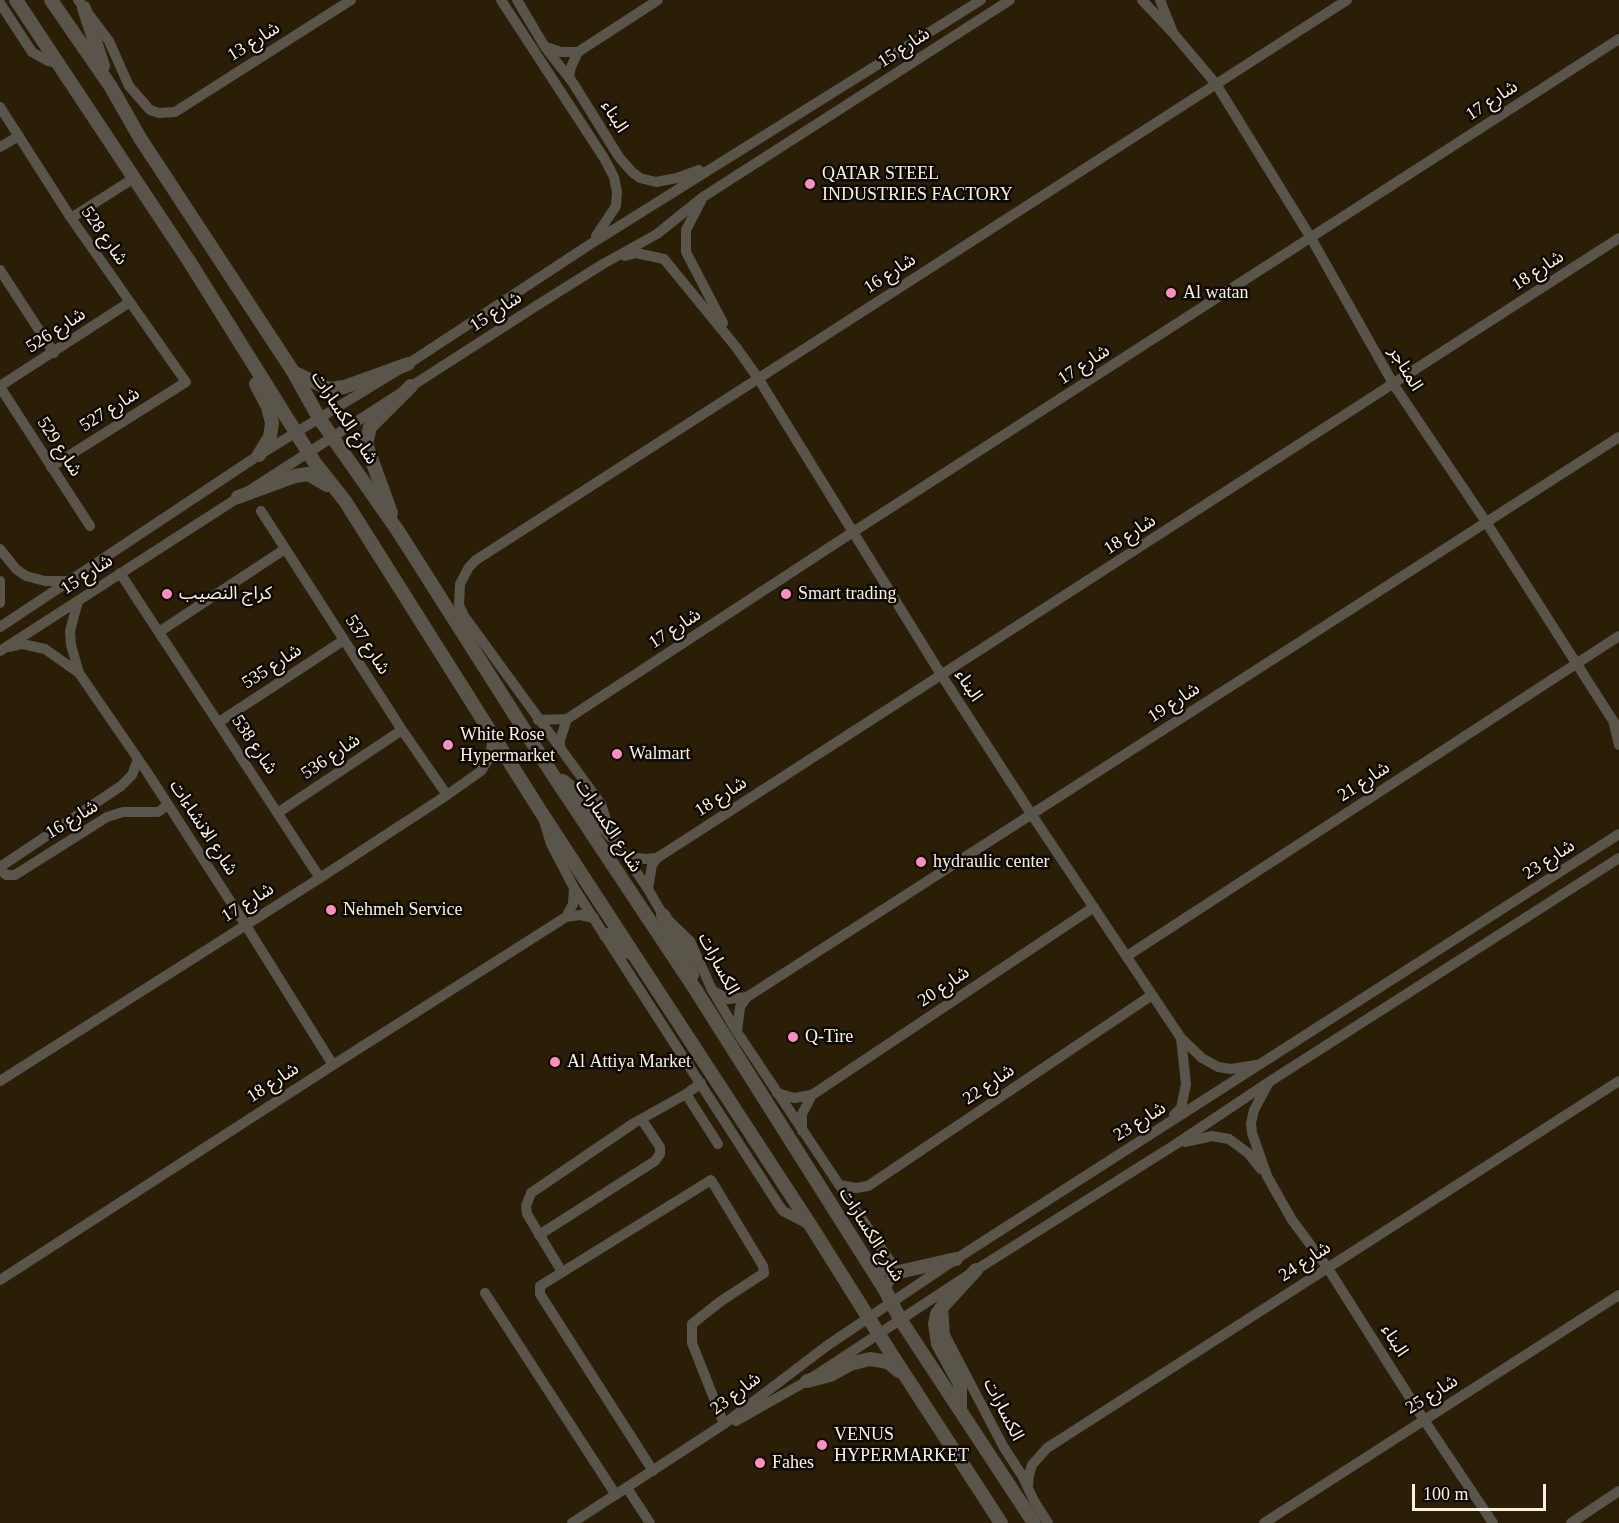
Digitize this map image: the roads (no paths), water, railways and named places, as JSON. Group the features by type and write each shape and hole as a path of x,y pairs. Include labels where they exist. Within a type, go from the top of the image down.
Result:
{"street":[{"path":"16,0 60,63 308,451 345,501 493,736 812,1226 1001,1523"},
{"name":"شارع الكسارات","path":"51,0 111,87 140,138 294,373 332,438 398,531 551,771 695,989 865,1258 900,1319 1034,1523"},
{"name":"شارع 13","path":"82,3 109,41 129,86 150,110 159,113 175,112 351,0"},
{"name":"البناء","path":"501,0 614,177 617,192 616,206 589,245"},
{"name":"البناء","path":"517,0 545,47 573,83 619,157 640,178 656,182 677,178 721,162"},
{"path":"545,47 561,52 578,52 658,0"},
{"name":"شارع 15","path":"0,627 259,455 408,364 589,245 981,0"},
{"name":"شارع 15","path":"2,650 308,451 332,438 603,264 657,234 703,197 1010,0"},
{"name":"المناجر","path":"1142,0 1216,84 1311,238 1394,385 1486,522 1616,725 1619,745"},
{"name":"شارع 16","path":"460,584 469,567 476,560 1347,0"},
{"name":"المناجر","path":"1161,1 1173,33"},
{"path":"0,3 32,52 39,57 60,63"},
{"path":"82,3 111,87"},
{"name":"شارع 17","path":"567,719 1619,39"},
{"path":"573,83 569,76 578,52"},
{"name":"شارع 528","path":"0,107 71,219 186,382"},
{"path":"0,147 19,136"},
{"path":"71,219 134,178"},
{"name":"البناء","path":"703,197 686,230 686,252 736,346"},
{"name":"شارع 18","path":"657,858 1619,238"},
{"name":"البناء","path":"603,264 636,253 664,259 736,346 1032,815 1181,1038 1202,1058 1218,1067 1231,1069 1259,1065"},
{"path":"0,270 54,353"},
{"name":"شارع 526","path":"0,387 129,302"},
{"path":"230,328 246,368 268,407 272,423 270,438 259,455"},
{"path":"294,373 329,389 344,387 408,364"},
{"name":"شارع 527","path":"51,466 186,382"},
{"path":"398,531 366,444 370,427 411,386"},
{"name":"شارع 529","path":"0,387 90,526"},
{"name":"شارع 19","path":"747,998 1619,436"},
{"path":"238,497 295,476 308,474 322,480 345,501"},
{"name":"شارع 537","path":"261,511 402,730 447,795"},
{"path":"0,549 16,569 26,576 45,581 69,581"},
{"path":"120,573 159,632 285,549"},
{"path":"0,581 0,603"},
{"name":"الكسارات","path":"460,584 459,605 464,616 601,804 611,835 663,915 690,941 712,990 737,1032 891,1261 894,1271"},
{"name":"شارع الانشاءات","path":"78,600 70,631 70,645 79,673 168,805 333,1065"},
{"name":"شارع 538","path":"159,632 279,812 320,878"},
{"name":"شارع 21","path":"1127,956 1619,636"},
{"name":"شارع 535","path":"219,722 344,640"},
{"name":"شارع الانشاءات","path":"2,650 22,644 39,647 56,655 79,673"},
{"path":"538,720 567,719 560,740 560,749"},
{"name":"شارع 536","path":"279,812 402,730"},
{"name":"شارع 17","path":"0,1081 447,795 481,771 490,758 493,736"},
{"name":"شارع 16","path":"138,759 132,775 121,786 0,868 6,875 15,875 107,817 123,812 158,812 168,805"},
{"path":"551,771 576,792 611,835"},
{"path":"542,812 550,844 574,888 777,1204 790,1216 812,1226"},
{"name":"شارع 23","path":"572,1523 724,1424 828,1345 869,1317 888,1296 956,1259 1618,834"},
{"path":"623,852 630,857 657,858"},
{"path":"648,889 652,865 657,858"},
{"name":"شارع 23","path":"687,1449 807,1381 976,1270 1176,1144 1619,858"},
{"path":"566,917 573,904 574,888"},
{"name":"شارع 20","path":"812,1095 1094,907"},
{"path":"566,917 580,915 594,918"},
{"path":"663,915 690,967 695,989"},
{"name":"شارع 18","path":"0,1280 566,917"},
{"path":"606,935 637,959"},
{"path":"712,990 728,999 747,998"},
{"name":"شارع 22","path":"839,1185 856,1188 868,1186 1152,995"},
{"path":"737,1032 740,1007 747,998"},
{"name":"البناء","path":"1164,1126 1181,1108 1185,1095 1186,1072 1181,1038"},
{"name":"شارع 24","path":"1029,1486 1032,1465 1047,1448 1619,1081"},
{"name":"البناء","path":"1267,1176 1252,1133 1251,1123 1257,1103 1269,1082"},
{"path":"562,1272 527,1214 526,1206 531,1193 701,1083"},
{"path":"686,1094 718,1144"},
{"path":"777,1094 794,1098 812,1095"},
{"path":"802,1131 802,1114 812,1095"},
{"path":"539,1235 655,1161 660,1154 660,1147 642,1120"},
{"name":"البناء","path":"1176,1144 1212,1136 1229,1139 1248,1153 1267,1176 1292,1220 1327,1267 1492,1523"},
{"path":"653,1471 540,1294 540,1286 711,1180 763,1266 764,1273 721,1301 692,1324 692,1343 724,1424"},
{"path":"865,1258 894,1271 910,1270 956,1259"},
{"path":"960,1411 960,1384 938,1344 934,1330 937,1314 976,1270"},
{"path":"888,1296 894,1271"},
{"path":"485,1293 616,1495"},
{"name":"شارع 25","path":"1264,1523 1619,1295"},
{"name":"الكسارات","path":"943,1306 945,1335 1048,1523"},
{"path":"807,1381 830,1375 850,1364 870,1359 888,1362 910,1383"},
{"path":"627,1488 650,1523"},
{"path":"1571,1523 1619,1491"}],"place":[{"name":"QATAR STEEL INDUSTRIES FACTORY","path":"810,184"},
{"name":"Al watan","path":"1171,293"},
{"name":"كراج النصيب","path":"167,594"},
{"name":"Smart trading","path":"786,594"},
{"name":"White Rose Hypermarket","path":"448,745"},
{"name":"Walmart","path":"617,754"},
{"name":"hydraulic center","path":"921,862"},
{"name":"Nehmeh Service","path":"331,910"},
{"name":"Q-Tire","path":"793,1037"},
{"name":"Al Attiya Market","path":"555,1062"},
{"name":"VENUS HYPERMARKET","path":"822,1445"},
{"name":"Fahes","path":"760,1463"}]}
